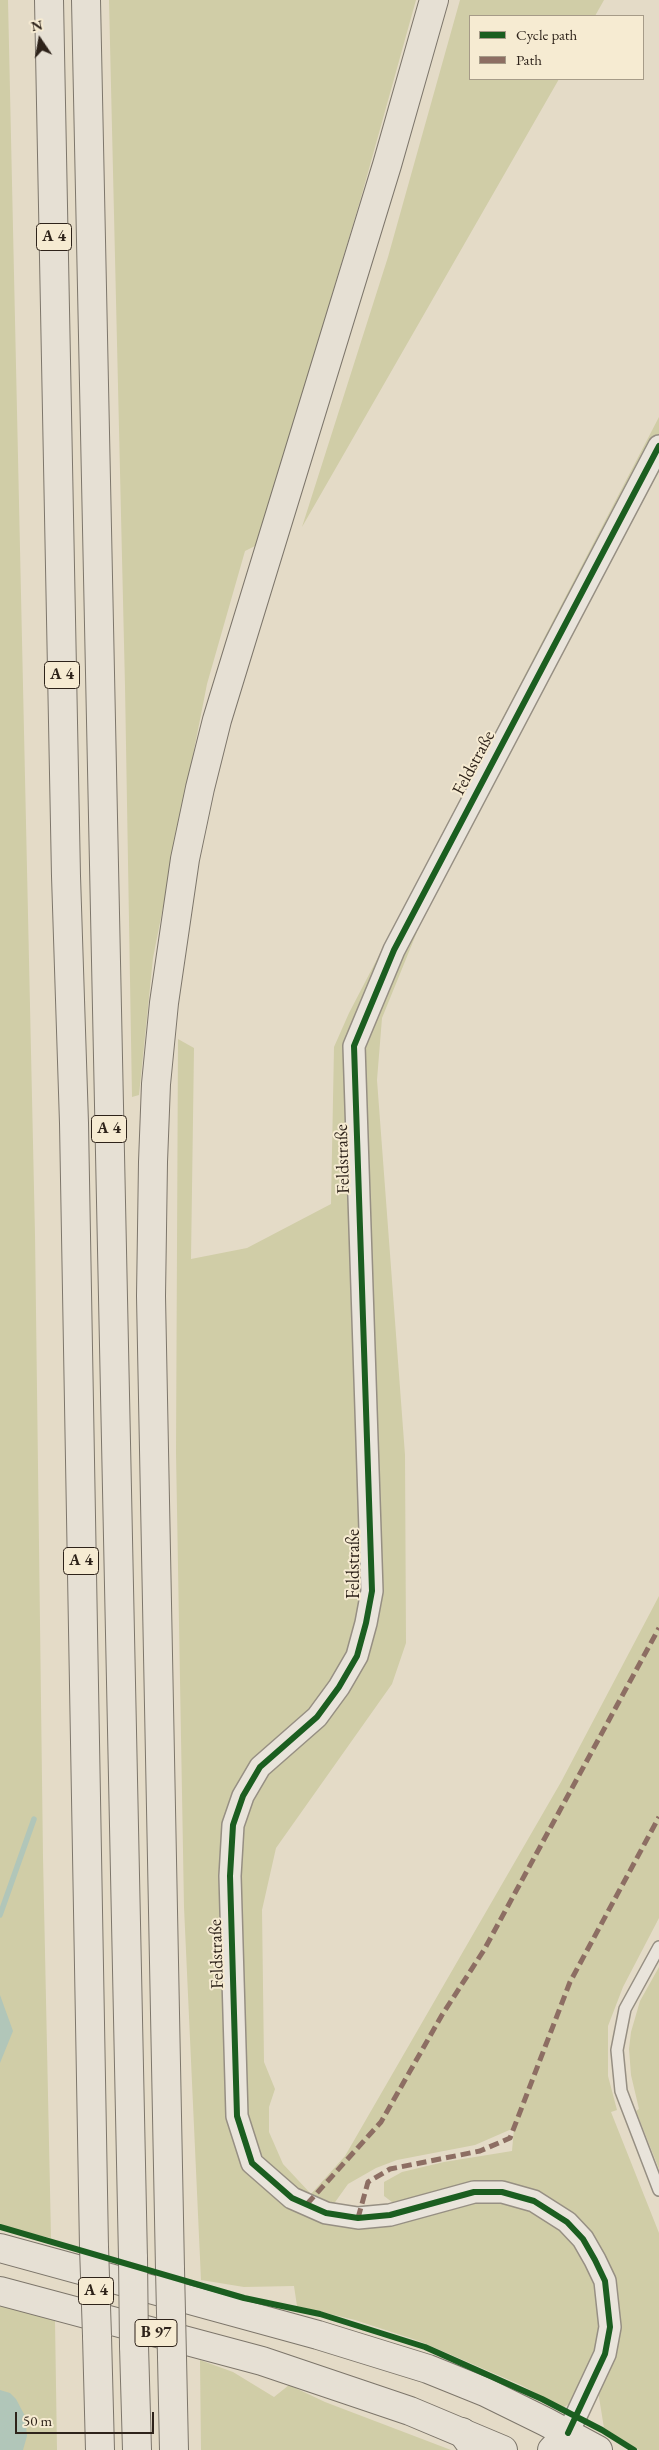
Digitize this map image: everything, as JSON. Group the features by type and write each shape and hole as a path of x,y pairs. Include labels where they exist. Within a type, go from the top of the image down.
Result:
{"main road":[{"name":"A 4","path":"49,0 66,866 74,1123 94,2247 100,2450"},
{"name":"A 4","path":"86,0 137,2450"},
{"path":"174,2450 151,1296 156,1084 164,1003 186,859 200,788 218,720 387,165 434,0"},
{"name":"B 97","path":"0,2248 318,2335 419,2366 485,2392 561,2444 598,2450"},
{"name":"B 97","path":"0,2291 262,2361 410,2411 469,2441 503,2450"},
{"path":"82,2450 100,2411"}],"street":[{"name":"Feldstraße","path":"561,2444 605,2354 610,2327 605,2281 583,2239 567,2222 534,2201 502,2192 474,2192 390,2215 358,2218 326,2213 292,2198 252,2163 237,2116 230,1876 234,1825 243,1796 260,1767 317,1717 339,1686 357,1656 372,1591 354,1046 398,941 659,446"}],"lane":[{"path":"659,1947 625,2008 617,2050 621,2091 659,2190"}],"shaded area":[{"path":"0,0 8,0 35,1234 43,1857 51,2238 19,2231 0,2224"},
{"path":"109,0 416,0 360,201 257,545 245,551 207,684 153,958 139,1095 132,1097 125,686"},
{"path":"460,0 604,0 596,15 469,15 469,80 558,80 302,527 388,257"},
{"path":"659,417 659,471 432,895 382,1018 377,1080 405,1455 406,1643 392,1684 276,1848 262,1910 264,2062 275,2089 269,2107 269,2132 283,2164 311,2194 345,2156 561,1782 659,1596 659,1918 623,1987 608,2026 608,2076 617,2110 611,2112 659,2233 659,2450 639,2450 604,2428 598,2391 615,2287 534,2194 396,2205 384,2196 384,2182 402,2172 444,2162 512,2151 514,2128 475,2145 397,2160 376,2168 348,2184 333,2205 309,2198 286,2183 265,2161 252,2136 248,2122 235,1836 222,1821 231,2126 304,2212 496,2202 536,2212 552,2222 582,2251 600,2292 601,2341 573,2401 563,2408 521,2385 419,2341 355,2320 297,2306 294,2286 244,2287 201,2280 184,1907 176,1453 178,1039 194,1048 191,1259 247,1248 331,1204 334,1047 349,1013"},
{"path":"659,1967 659,2169 636,2111 639,2109 631,2075 629,2049 631,2032 640,2001"},
{"path":"0,1995 13,2031 0,2063"},
{"path":"0,2304 55,2321 57,2450 0,2450"},
{"path":"200,2360 233,2372 274,2397 289,2385 325,2402 451,2450 201,2450"},
{"path":"0,2390 10,2393 16,2399 25,2416 27,2436 23,2450 0,2450"}],"waterway":[{"path":"0,1915 34,1819"}],"marked path":[{"path":"307,2204 381,2122 442,2015 484,1950 659,1628"},
{"path":"358,2218 368,2182 390,2169 480,2151 510,2138 570,1982 659,1817"}],"cycle path":[{"path":"568,2433 605,2354 610,2327 605,2281 583,2239 567,2222 534,2201 502,2192 474,2192 390,2215 358,2218 326,2213 292,2198 252,2163 237,2116 230,1876 233,1825 243,1796 260,1767 317,1717 339,1687 357,1656 372,1591 354,1046 394,950 659,446"},
{"path":"0,2227 244,2298 320,2314 425,2347 542,2399 602,2430 634,2450"}]}
